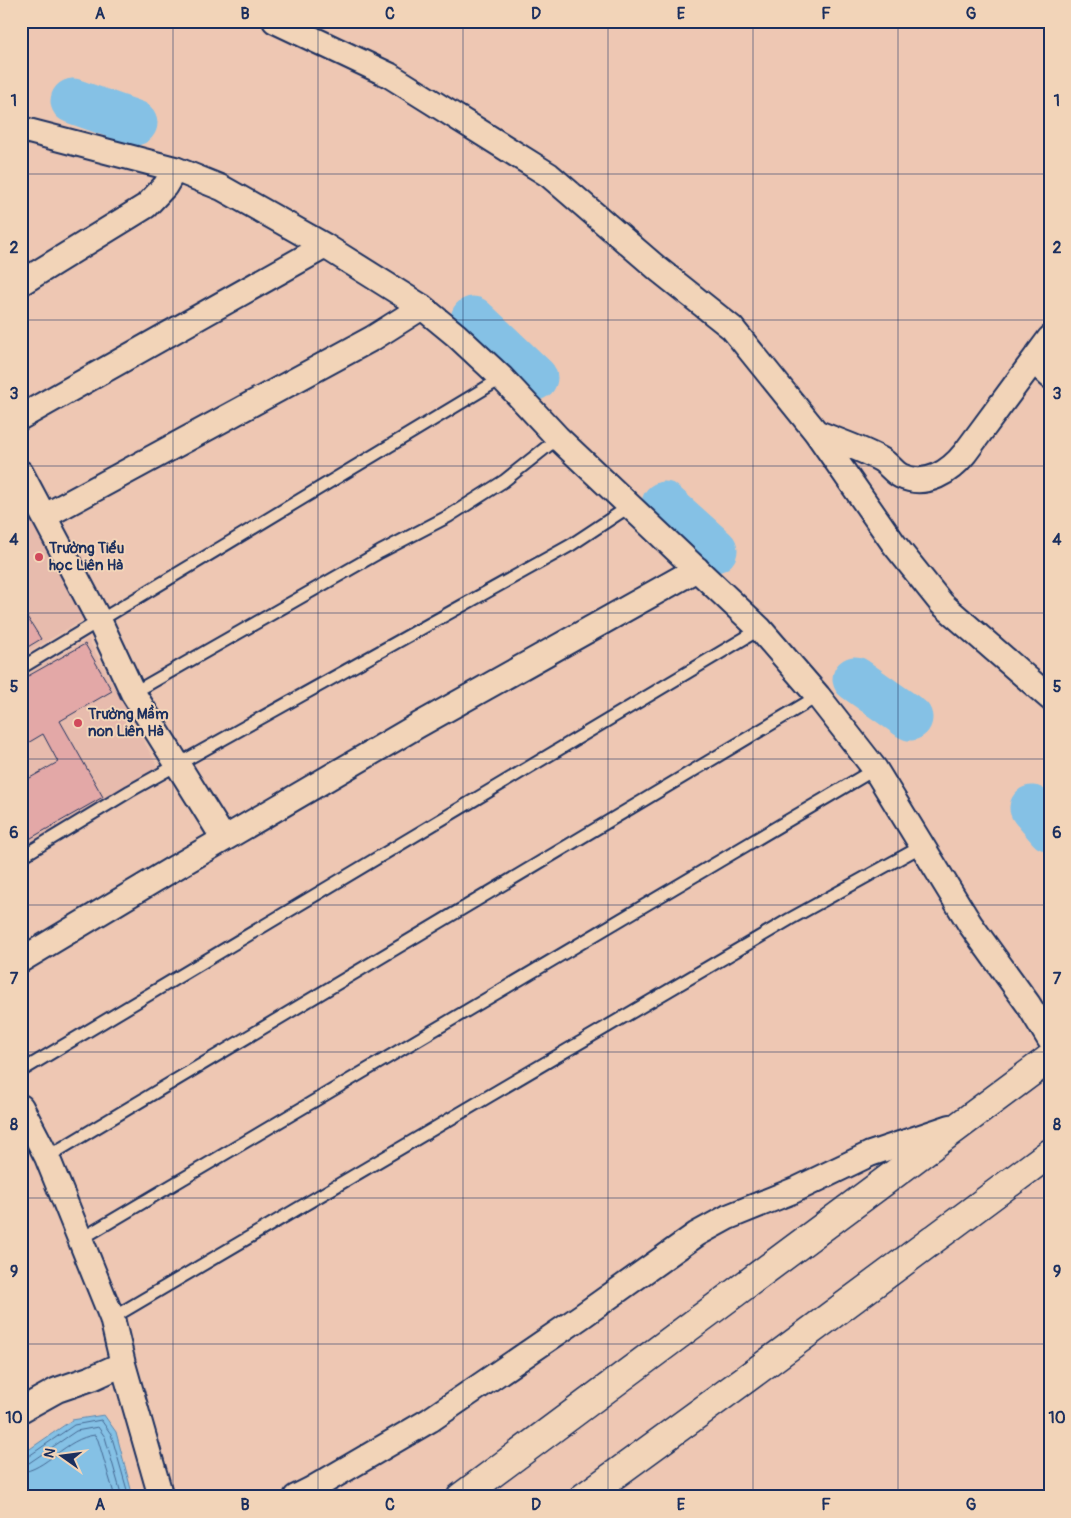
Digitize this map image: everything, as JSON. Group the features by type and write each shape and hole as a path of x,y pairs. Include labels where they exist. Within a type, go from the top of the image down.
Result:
{"main road":[{"path":"461,1497 1050,1058"},
{"path":"584,1497 1050,1153"}],"street":[{"path":"275,21 388,75 548,176 658,269 732,328 816,432 894,544 942,604 1050,698"},
{"path":"21,129 175,169 222,188 325,246 422,308 456,335 502,378 558,438 760,629 818,696 875,770 970,924 1028,1004 1050,1040"},
{"path":"21,284 146,206 165,186 175,169"},
{"path":"21,417 325,246"},
{"path":"45,516 374,338 422,308"},
{"path":"816,432 881,459 902,476 921,480 939,476 955,466 1042,368 1050,338"},
{"path":"21,473 99,620 133,693 224,839"},
{"path":"21,960 417,726 697,569"},
{"path":"21,1107 47,1157 112,1318 123,1364 161,1497"},
{"path":"296,1497 430,1420 582,1316 697,1234 728,1217 795,1190 870,1154 964,1122"},
{"path":"21,1410 57,1390 92,1378 123,1364"}],"lane":[{"path":"21,668 502,378"},
{"path":"133,693 371,557 448,516 504,482 558,438"},
{"path":"21,857 130,791 571,545 630,506"},
{"path":"21,1071 760,629"},
{"path":"47,1157 818,696"},
{"path":"81,1239 875,770"},
{"path":"112,1318 790,919 922,846"}],"shaded area":[{"name":"Trường Tiểu học Liên Hà","path":"21,485 86,618 21,656"},
{"name":"Trường Mầm non Liên Hà","path":"88,639 158,767 21,848 21,678"}],"water":[{"path":"104,1415 116,1432 133,1497 21,1497 21,1455 72,1420"}],"building":[{"path":"21,607 41,639 21,651"},
{"path":"85,644 112,691 60,721 103,797 24,842 21,837 21,783 58,762 43,734 21,747 21,680"}],"waterway":[{"path":"73,101 135,123"},
{"path":"473,319 535,378"},
{"path":"664,504 715,550"},
{"path":"855,679 910,718"},
{"path":"1032,808 1050,829"}],"place":[{"name":"Trường Tiểu học Liên Hà","path":"39,557"},
{"name":"Trường Mầm non Liên Hà","path":"78,723"}]}
